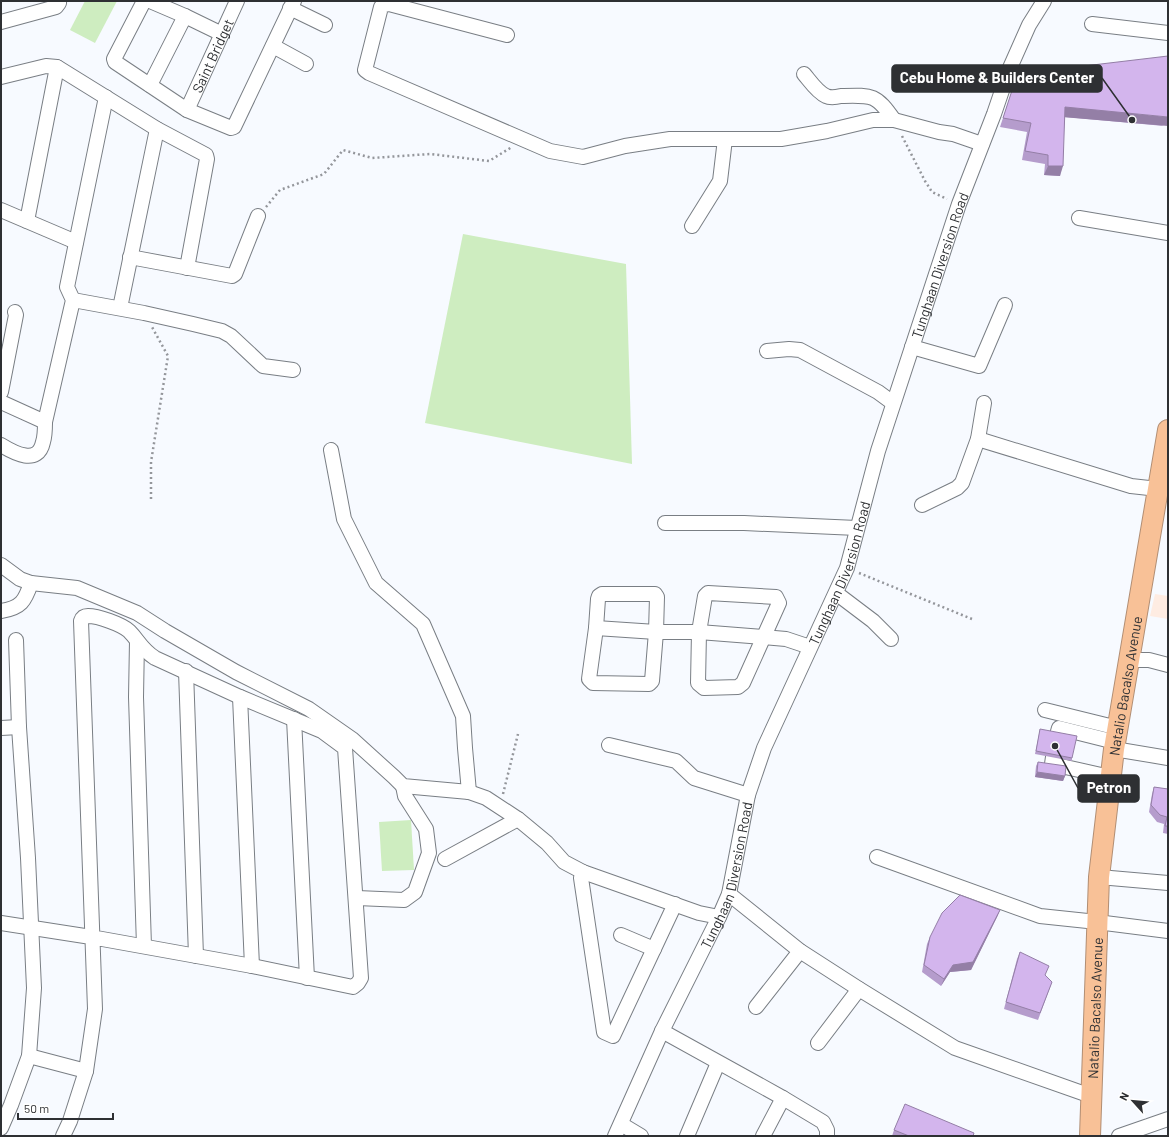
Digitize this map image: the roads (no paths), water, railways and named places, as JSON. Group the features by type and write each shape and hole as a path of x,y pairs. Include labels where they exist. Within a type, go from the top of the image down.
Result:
{"highway":[{"name":"Natalio Bacalso Avenue","path":"1090,1136 1097,922 1110,777 1168,430"}],"street":[{"path":"1,22 56,7 59,3 58,1"},
{"path":"144,1 114,59 116,63 188,110 228,128 232,128 292,5 325,25"},
{"path":"150,1 222,34"},
{"name":"Saint Bridget","path":"188,110 237,1"},
{"name":"Tunghaan Diversion Road","path":"618,1130 662,1031 729,894 748,795 764,748 847,568 878,451 959,204 1009,70 1029,25 1044,1"},
{"path":"507,35 389,4 384,5 381,7 365,70 550,151 583,157 625,146 670,139 781,139 827,131 873,120 894,120 939,132 953,134 982,144"},
{"path":"150,86 185,16"},
{"path":"1092,24 1168,33"},
{"path":"273,46 306,64"},
{"path":"1,77 46,66 57,67 157,129 204,154 207,159 186,268"},
{"path":"27,221 57,67"},
{"path":"804,74 821,93 828,97 864,95 874,98 883,105 894,120"},
{"path":"1,445 23,456 32,455 39,451 43,443 46,422 73,300 67,287 106,97"},
{"path":"120,308 157,129"},
{"path":"692,226 720,181 725,139"},
{"path":"1,210 76,242"},
{"path":"130,257 230,276 233,275 258,216"},
{"path":"1079,218 1168,233"},
{"path":"73,300 120,308 222,331 231,336 263,366 294,370"},
{"path":"912,347 979,366 1005,305"},
{"path":"1,392 16,315 14,312"},
{"path":"767,351 789,349 800,350 878,392 893,403"},
{"path":"1,402 46,422"},
{"path":"922,506 960,486 962,483 978,439 984,402"},
{"path":"978,439 1131,486 1158,489"},
{"path":"331,450 344,519 372,576 376,583 423,624 463,716 464,748 469,792"},
{"path":"666,523 744,523 857,528"},
{"path":"1,565 20,579 31,583 77,588 137,613 236,672 309,709 352,739 394,777 402,786 405,796 426,829 429,853 415,892 404,900 357,898"},
{"path":"1,611 11,609 19,605 26,597 31,583"},
{"path":"836,593 873,621 891,639"},
{"path":"655,594 657,598 656,632 652,681 649,684 594,683 589,679 596,628 598,599 600,595 655,594"},
{"path":"706,594 776,597 779,603 742,685 738,687 704,688 698,683 699,632 706,594"},
{"path":"1,923 32,927 91,937 144,946 354,987 361,978 357,898 346,748 322,731 240,698 186,671 155,658 145,652 128,630 104,620 87,616 83,618 81,621 91,937 95,1009 86,1072 70,1121 63,1136"},
{"path":"596,628 656,632 699,632 786,639 810,647"},
{"path":"1,1128 12,1105 29,1056 34,988 32,927 19,727 16,640"},
{"path":"137,641 136,697 144,946"},
{"path":"1130,660 1149,660 1168,665"},
{"path":"186,671 196,956"},
{"path":"240,698 252,966"},
{"path":"1045,710 1115,740 1168,758"},
{"path":"294,719 307,978"},
{"path":"1,728 19,727"},
{"path":"1057,735 1059,728 1115,740"},
{"path":"609,745 676,761 694,778 748,795"},
{"path":"1053,757 1052,764 1110,777"},
{"path":"402,786 469,792 486,798 518,819 547,843 564,862 583,872 700,913 719,917"},
{"path":"445,859 518,819"},
{"path":"877,857 1040,916 1168,931"},
{"path":"583,872 581,878 604,1032 613,1036 675,904"},
{"path":"1100,877 1168,883"},
{"path":"729,894 800,951 858,989 955,1048 1091,1096"},
{"path":"621,935 654,949"},
{"path":"756,1007 800,951"},
{"path":"818,1042 858,989"},
{"path":"662,1031 783,1098 823,1122 827,1130 827,1136"},
{"path":"29,1056 86,1072"},
{"path":"687,1136 718,1063"},
{"path":"763,1136 783,1098"},
{"path":"1119,1136 1168,1119"},
{"path":"618,1130 641,1136"}],"place":[{"name":"Cebu Home & Builders Center","path":"1132,120"},
{"name":"Petron","path":"1055,746"}]}
